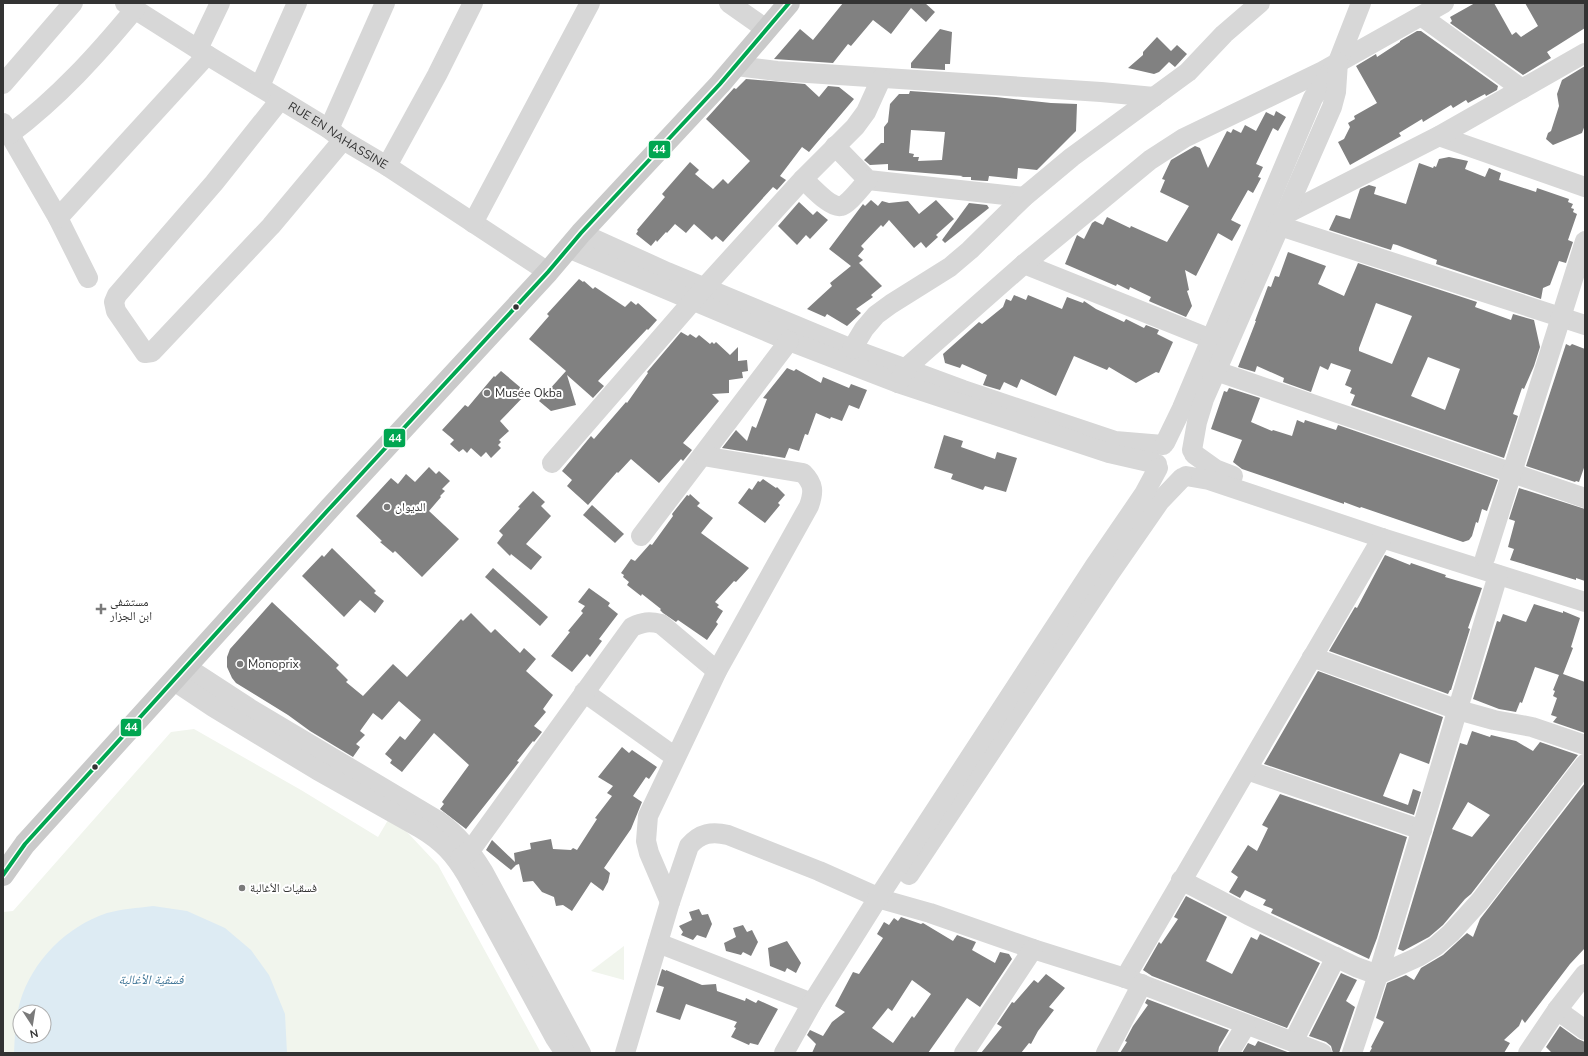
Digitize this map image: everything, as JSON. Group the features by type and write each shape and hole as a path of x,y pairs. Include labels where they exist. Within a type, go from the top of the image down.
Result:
{"main road":[{"path":"3,875 25,844 334,504 548,272 574,240 736,66 789,3"},
{"path":"3,856 25,844"}],"street":[{"path":"3,84 73,3"},
{"path":"58,218 203,52 220,3"},
{"path":"260,86 297,3"},
{"path":"280,100 214,183 116,295 114,302 116,311 145,353 152,352 188,316 224,275 271,226 336,134 385,3"},
{"path":"387,166 443,62 472,3"},
{"path":"473,223 590,3"},
{"path":"729,3 766,29"},
{"path":"852,349 864,329 876,315 950,267 970,250 1024,197 1072,157 1188,72 1224,34 1260,3"},
{"path":"798,1053 885,900 1094,567 1144,494 1158,466 1158,453 1176,421 1313,98 1338,62 1361,3"},
{"path":"902,376 1024,264 1150,160 1184,138 1323,71 1444,3"},
{"path":"88,278 58,218 6,128 44,107 71,82 130,6"},
{"name":"RUE EN NAHASSINE","path":"130,6 387,166 548,272"},
{"path":"1421,16 1522,89"},
{"path":"1282,220 1439,136 1585,53"},
{"path":"784,1053 812,1003 885,900 1160,501 1192,470 1194,463 1193,452 1200,410 1332,107 1336,92 1338,62"},
{"path":"736,66 777,71 881,79 1101,92 1154,97"},
{"path":"552,463 699,294 803,179 855,127 866,112 881,79"},
{"path":"1439,136 1585,187"},
{"path":"836,146 868,180 1024,197"},
{"path":"803,179 829,203 836,206 842,206 847,202 868,180"},
{"path":"1282,220 1585,325"},
{"path":"574,240 699,294 852,349 902,376 963,390 1115,442 1164,444 1177,440 1183,442 1215,469 1266,488 1585,591"},
{"path":"1485,558 1560,316 1585,241"},
{"path":"1024,264 1211,339"},
{"path":"699,294 790,341 902,376 1109,453 1158,466 1163,474 1169,477 1175,479 1184,477 1208,480 1382,538 1585,602"},
{"path":"641,536 790,341"},
{"path":"1216,371 1585,498"},
{"path":"670,902 649,853 646,841 648,816 717,671 809,506 813,495 811,483 803,473 703,456"},
{"path":"1106,1053 1133,981 1181,880 1382,538"},
{"path":"1352,1053 1378,975 1498,575"},
{"path":"566,1053 555,1038 467,876 464,855 531,768 632,627 643,622 661,624 717,671"},
{"path":"1312,657 1458,710 1494,720 1532,727 1585,745"},
{"path":"180,674 213,708 316,770 436,838 464,855 483,871 581,1053"},
{"path":"584,692 675,757"},
{"path":"1181,880 1248,915 1369,973 1378,975 1418,957 1436,946 1451,933 1480,901 1585,764"},
{"path":"1247,770 1422,830"},
{"path":"625,1053 670,902 689,846 694,840 708,833 728,835 819,871 885,900 930,913 1033,949 1133,981 1322,1053"},
{"path":"658,942 812,1003"},
{"path":"964,1053 1033,949"},
{"path":"1293,1042 1336,957"},
{"path":"1528,1053 1557,1010 1585,974"},
{"path":"1557,1010 1585,1030"},
{"path":"1230,1053 1246,1025"}],"shaded area":[{"name":"فسقيات الأغالبة","path":"194,729 301,790 378,837 391,815 438,865 541,1053 3,1053 3,912 13,911 171,732"},
{"path":"624,946 624,980 591,971"}],"water":[{"name":"فسقية الأغالبة","path":"153,906 187,911 225,928 251,950 269,975 285,1014 287,1053 14,1053 15,1044 52,1044 52,1004 19,1004 33,973 42,959 65,936 78,927 107,913"}],"building":[{"path":"843,3 925,3 935,12 926,22 911,8 891,34 873,20 851,46 848,44 833,63 774,59 800,29 813,40"},
{"path":"1475,3 1494,3 1512,35 1516,32 1521,37 1538,26 1525,3 1585,3 1585,28 1547,52 1551,58 1523,75 1450,23 1452,21 1450,17"},
{"path":"940,29 952,32 950,64 945,64 945,70 911,68 911,63"},
{"path":"1417,31 1421,31 1498,86 1497,90 1486,96 1485,94 1468,103 1466,100 1453,108 1451,105 1423,122 1422,119 1399,133 1401,136 1350,165 1338,142 1344,139 1350,127 1348,123 1355,119 1354,116 1377,103 1356,66 1376,54 1377,57"},
{"path":"1157,37 1171,51 1177,45 1187,54 1175,67 1169,62 1159,72 1154,74 1128,68 1143,55 1143,52"},
{"path":"1585,66 1585,125 1582,133 1553,145 1546,139 1548,133 1551,131 1559,106 1557,94 1562,80"},
{"path":"746,79 805,84 819,97 828,86 839,87 854,99 809,152 802,147 780,176 786,180 777,190 773,187 723,242 716,236 712,240 694,224 686,233 675,224 667,233 666,232 657,242 656,240 651,246 636,234 638,231 637,230 665,197 662,194 690,162 699,170 695,174 713,189 723,179 728,184 750,161 706,119 734,88 736,89"},
{"path":"910,91 1077,104 1076,131 1037,170 1018,168 1017,179 989,176 988,181 971,180 971,177 961,177 963,176 888,170 888,164 870,165 864,160 881,143 884,143 884,127 888,122 890,104 899,94 909,94","holes":["911,130 945,132 942,160 918,161 919,157 913,157 914,154 909,153"]},
{"path":"1276,111 1286,117 1278,131 1273,128 1256,164 1263,167 1258,177 1261,178 1253,193 1248,190 1231,220 1241,225 1232,241 1218,233 1196,276 1185,270 1189,290 1187,291 1192,306 1186,317 1149,301 1151,297 1130,287 1129,290 1117,284 1116,286 1065,264 1077,235 1084,239 1092,223 1095,221 1103,225 1107,217 1130,228 1131,226 1167,242 1189,206 1160,192 1165,180 1162,179 1171,160 1195,146 1200,148 1208,168 1227,131 1231,133 1233,129 1241,133 1245,125 1256,131 1266,112 1274,116"},
{"path":"1449,157 1468,161 1465,169 1485,177 1489,168 1501,173 1499,180 1536,192 1537,188 1569,199 1568,202 1573,204 1571,208 1574,209 1573,212 1577,214 1568,240 1573,242 1566,263 1559,261 1550,285 1543,288 1541,299 1436,264 1437,260 1397,245 1393,244 1391,250 1329,230 1336,215 1350,219 1360,189 1369,185 1376,187 1374,194 1406,204 1419,163 1433,168 1434,166 1436,167 1439,159"},
{"path":"871,200 878,206 882,201 889,203 908,201 919,214 936,200 954,219 936,235 938,237 926,248 921,242 914,248 889,220 883,227 881,225 861,246 864,249 858,256 863,260 859,263 882,286 871,295 873,297 856,309 861,313 847,326 827,314 825,317 807,309 832,286 830,283 851,266 829,249 863,204 865,206"},
{"path":"799,202 813,215 817,211 828,220 810,239 806,235 797,245 778,226"},
{"path":"969,203 987,205 989,208 945,243 942,240"},
{"path":"1288,252 1326,266 1318,284 1344,296 1358,263 1477,302 1475,307 1511,320 1513,314 1534,320 1540,347 1534,366 1524,389 1522,388 1513,414 1518,416 1504,458 1351,405 1355,395 1350,393 1352,388 1345,385 1351,370 1331,363 1328,370 1320,366 1311,392 1283,382 1284,378 1257,366 1255,372 1238,367 1268,286 1271,287 1275,276 1279,277","holes":["1376,303 1412,316 1392,364 1359,351","1428,357 1460,369 1445,410 1411,396"]},
{"path":"579,279 583,282 584,281 593,289 595,287 625,307 631,301 636,305 638,303 657,320 598,381 604,386 593,398 567,375 576,405 551,411 539,401 566,371 529,339 549,316 547,314"},
{"path":"1014,295 1026,300 1028,295 1062,309 1067,297 1083,303 1084,301 1096,309 1124,322 1126,319 1144,328 1146,325 1159,330 1157,334 1173,342 1159,373 1156,372 1136,383 1109,367 1107,370 1074,356 1056,396 1021,379 1017,388 1004,382 1000,390 983,385 987,375 962,364 960,368 945,363 943,354 979,322 982,324 1003,307 1006,299 1011,301"},
{"path":"681,332 688,336 690,334 696,338 699,335 710,344 712,342 714,344 716,342 730,355 738,347 738,361 747,360 748,371 742,372 743,378 729,380 729,393 712,394 719,401 683,443 692,450 683,461 681,459 659,483 631,459 618,473 617,472 588,505 567,486 572,480 562,471 591,436 594,439 626,402 627,403 648,373 647,372"},
{"path":"1566,344 1570,346 1572,344 1585,349 1585,465 1579,482 1526,466"},
{"path":"787,368 794,371 796,369 821,383 823,377 849,388 851,384 867,390 859,409 849,405 842,421 831,417 830,419 816,413 808,435 805,434 799,451 789,448 785,458 722,448 736,430 747,441 752,426 756,428 767,399 763,398"},
{"path":"501,371 527,393 500,421 509,431 499,440 501,442 498,445 501,448 491,458 486,452 481,457 471,448 467,453 463,449 459,452 450,444 454,440 442,430 465,405 468,407 494,376 495,377"},
{"path":"1229,388 1260,398 1251,422 1272,431 1273,430 1292,436 1297,420 1304,423 1305,420 1336,430 1338,425 1498,480 1487,511 1482,509 1472,536 1469,540 1463,542 1361,507 1360,508 1344,502 1344,504 1242,469 1233,462 1242,440 1211,429 1224,391 1227,392"},
{"path":"944,435 963,441 961,447 995,459 997,452 1017,458 1006,492 985,486 983,490 951,479 953,474 934,468"},
{"path":"429,467 436,474 439,471 450,481 442,489 445,491 429,511 459,539 422,577 395,551 393,553 380,542 382,541 356,516 391,478 398,484 406,474 415,482"},
{"path":"763,479 776,488 777,487 785,495 778,503 780,505 765,523 738,503 749,488 752,490 758,481 760,482"},
{"path":"1519,488 1585,509 1585,581 1576,578 1576,580 1510,560 1514,549 1508,547 1515,521 1509,519"},
{"path":"533,491 545,502 541,506 551,516 526,544 542,557 531,570 511,554 510,556 497,543 503,535 499,531"},
{"path":"690,494 700,503 697,506 713,518 701,533 749,568 736,582 734,581 715,602 719,605 717,607 723,611 716,622 718,624 707,640 678,620 676,622 663,613 660,610 661,609 642,594 641,596 627,585 629,582 621,573 631,559 635,561 650,544 652,545 673,516 672,514 687,495 689,496"},
{"path":"592,505 624,534 615,543 583,515"},
{"path":"332,548 376,591 374,593 384,601 375,613 360,600 344,617 302,576 322,555 324,557"},
{"path":"1385,555 1410,565 1411,563 1446,575 1445,577 1482,588 1468,628 1470,629 1451,690 1448,694 1329,651 1355,607 1357,608"},
{"path":"493,568 548,617 540,626 485,577"},
{"path":"589,588 610,603 608,606 618,614 599,639 602,641 590,657 587,654 572,672 551,656 570,632 568,631 583,613 581,611 585,606 578,602"},
{"path":"272,602 339,665 336,668 348,680 346,682 363,696 393,664 407,677 461,619 463,621 471,613 491,633 495,629 520,653 524,648 536,659 526,671 553,695 543,709 546,712 534,726 542,732 517,761 519,762 466,829 440,809 444,804 442,802 469,765 434,733 402,772 390,763 392,760 385,754 400,736 405,740 421,720 399,701 382,720 373,713 360,731 365,735 356,744 360,747 353,757 236,683 227,667 227,657 230,649"},
{"path":"1534,604 1563,613 1563,611 1580,618 1571,647 1573,648 1563,674 1585,682 1585,733 1553,722 1557,717 1551,715 1557,698 1553,696 1555,691 1553,690 1559,675 1535,667 1522,703 1520,702 1516,712 1499,709 1473,699 1497,621 1500,622 1503,614 1526,622"},
{"path":"1318,671 1443,717 1429,764 1400,753 1383,796 1408,805 1413,789 1421,792 1414,815 1264,764"},
{"path":"1472,731 1490,737 1491,735 1516,741 1533,751 1540,742 1578,755 1471,894 1443,925 1429,937 1403,951 1398,949 1460,743 1467,745","holes":["1468,802 1490,815 1472,837 1452,829"]},
{"path":"622,747 629,753 632,750 657,767 649,779 646,777 633,796 642,802 631,829 604,868 610,873 608,882 603,891 591,882 572,911 563,905 556,906 554,897 542,892 533,881 523,882 519,864 511,870 486,850 492,840 515,862 514,853 531,849 530,843 551,839 553,849 571,850 573,848 577,850 597,819 595,818 612,796 607,793 613,786 598,777"},
{"path":"1585,783 1585,948 1570,964 1525,1023 1522,1019 1519,1026 1504,1040 1510,1043 1504,1053 1369,1053 1384,1022 1376,1018 1387,983 1406,975 1414,980 1421,968 1443,955 1467,933 1473,937 1480,919"},
{"path":"1280,794 1407,837 1377,938 1369,959 1271,913 1273,909 1263,905 1266,900 1245,890 1240,898 1229,892 1238,877 1231,872 1248,845 1257,851 1268,828 1262,825"},
{"path":"1186,896 1227,917 1206,961 1232,974 1251,937 1257,940 1260,934 1320,963 1287,1028 1152,976 1143,970 1159,942 1161,944 1178,919 1174,917"},
{"path":"699,909 702,915 708,914 712,924 706,938 697,935 693,940 681,935 683,932 679,926 692,920 689,912"},
{"path":"901,917 921,924 923,923 953,941 957,935 976,942 972,950 995,963 1000,952 1009,954 1012,959 980,1007 967,998 928,1053 812,1053 816,1044 807,1035 810,1030 823,1036 832,1022 845,1012 835,1006 853,972 859,974 883,938 877,934 884,922 889,925 894,918 898,921","holes":["912,980 931,994 914,1018 912,1016 893,1043 872,1028 888,1008 892,1011"]},
{"path":"743,925 747,932 752,930 758,942 751,956 743,952 741,955 726,951 724,943 736,937 733,928"},
{"path":"787,941 801,963 796,973 787,968 785,972 770,966 768,948"},
{"path":"662,969 702,985 716,984 717,991 745,1001 746,998 756,1003 758,1000 778,1009 758,1045 750,1043 749,1045 731,1037 736,1028 734,1027 737,1022 686,1004 680,1020 656,1012 664,987 657,985"},
{"path":"1341,973 1357,980 1346,1001 1355,1007 1339,1053 1333,1053 1331,1046 1326,1042 1309,1036"},
{"path":"1046,974 1065,988 1049,1007 1054,1010 1038,1031 1031,1044 1029,1043 1021,1053 981,1053 1002,1027 997,1024 1012,1002 1014,1003 1034,980 1038,983"},
{"path":"1147,999 1229,1030 1219,1047 1218,1053 1120,1053 1127,1042 1125,1041 1133,1026 1148,1005 1145,1003"},
{"path":"1560,1026 1578,1039 1585,1042 1585,1053 1552,1053 1546,1047"},
{"path":"1258,1041 1290,1053 1242,1053 1248,1043 1255,1046"}],"transit line":[{"name":"44","path":"3,875 25,844 329,509 548,272 581,233 720,84 789,3"}],"place":[{"name":"Musée Okba","path":"487,393"},
{"name":"الديوان","path":"387,507"},
{"name":"مستشفى ابن الجزار","path":"101,609"},
{"name":"Monoprix","path":"240,664"},
{"name":"فسقيات الأغالبة","path":"242,888"}]}
